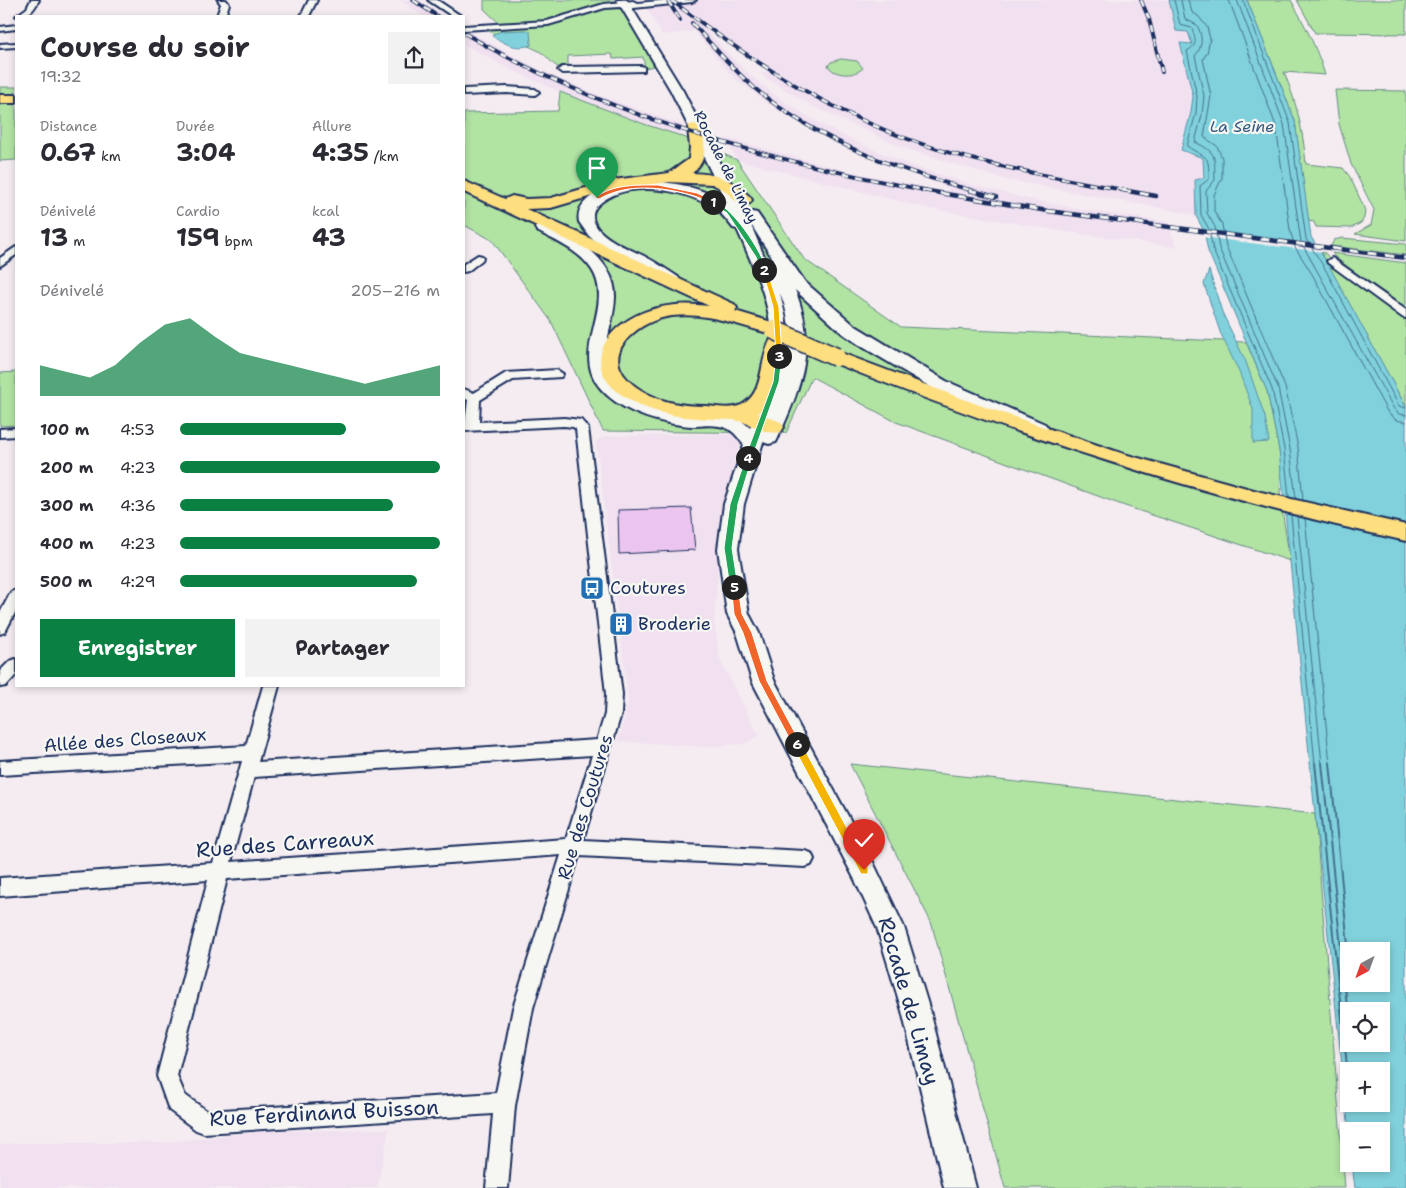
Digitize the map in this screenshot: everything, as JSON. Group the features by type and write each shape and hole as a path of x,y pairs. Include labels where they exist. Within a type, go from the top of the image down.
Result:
{"main road":[{"name":"Rocade de Limay","path":"629,4 677,91 722,182 758,257 774,299 776,382 758,464 746,499 742,542 749,615 748,633"},
{"name":"Rocade de Limay","path":"629,4 678,76 744,200 790,295 798,325 798,347 785,404 752,445 734,504 728,548 738,614 748,633 763,681 864,870 890,927 916,1011 960,1188"},
{"path":"0,99 15,99"},
{"path":"671,178 697,161 695,128"},
{"path":"465,186 514,202 542,205 562,202 622,183 699,177 722,182 744,200"},
{"path":"465,186 675,282 774,333"},
{"path":"675,282 645,263 612,246 593,232 586,222 585,216 590,204 604,193 635,186 663,187 695,194 729,212 758,257"},
{"path":"501,204 526,220 565,238 581,248 599,268 605,282 607,294 599,335 597,366 602,379 610,389 640,408 663,416 737,419 763,399 775,348 774,333"},
{"path":"752,216 799,285 824,309 866,342 940,385 1075,444"},
{"path":"768,424 663,408 644,400 625,388 612,376 607,358 610,349 635,323 664,312 688,310 719,312 912,388 1075,444 1181,477 1280,504 1406,533"},
{"path":"737,419 752,445"}],"street":[{"path":"21,15 30,9 35,0"},
{"path":"221,15 225,4 222,0"},
{"path":"306,15 313,0"},
{"path":"432,0 455,15"},
{"path":"465,28 548,23 600,8 692,0"},
{"path":"600,8 610,9 629,4"},
{"path":"2,28 15,20"},
{"path":"2,28 15,27"},
{"path":"0,46 15,45"},
{"path":"562,70 591,66 641,69"},
{"path":"465,92 507,90 535,92"},
{"path":"0,264 15,251"},
{"path":"465,266 478,258"},
{"path":"1332,260 1406,315"},
{"path":"468,427 469,396 510,376 558,374"},
{"name":"Rue des Coutures","path":"468,427 555,422 576,423 582,428 614,694 613,714 523,1008 505,1103 497,1188"},
{"path":"0,433 15,432"},
{"path":"0,628 15,598"},
{"path":"0,681 15,666"},
{"path":"220,870 271,687"},
{"path":"248,770 603,747"},
{"name":"Allée des Closeaux","path":"0,768 252,753"},
{"name":"Rue des Carreaux","path":"0,887 556,847 805,859"},
{"name":"Rue Ferdinand Buisson","path":"220,870 166,1076 177,1102 204,1122 505,1103"}],"shaded area":[{"path":"400,0 419,0 442,15 422,15"},
{"path":"642,0 1169,0 1176,30 1188,31 1192,44 1180,44 1193,96 1191,112 1181,150 1203,158 1204,179 1195,180 1196,216 1003,179 904,148 812,106 760,74 774,69 730,43 715,29 706,30 759,83 782,100 817,122 861,144 907,164 966,183 1024,198 1084,210 1168,222 1176,247 1068,232 926,208 737,160 725,138 848,171 948,192 949,188 843,147 777,110 732,76 694,31 662,35"},
{"path":"465,31 540,70 593,93 682,125 681,136 590,105 511,70 465,45"},
{"path":"732,434 741,442 728,485 722,522 714,621 720,660 759,736 743,744 708,747 618,741 629,702 596,441 606,436"},
{"path":"389,1129 377,1188 0,1188 0,1145 19,1143 162,1143 262,1131"}],"green space":[{"path":"484,0 620,0 654,66 645,68 643,57 613,59 612,54 568,56 568,69 563,69 553,64 537,50 488,31 500,24 484,9"},
{"path":"1247,0 1291,0 1310,37 1325,75 1284,72 1299,117 1306,164 1343,168 1350,177 1362,203 1365,211 1364,218 1361,223 1351,228 1316,227 1314,222 1308,221 1295,121"},
{"path":"1297,0 1406,0 1406,34 1315,33"},
{"path":"841,59 857,61 863,68 855,73 845,74 835,72 828,66 831,62"},
{"path":"0,87 15,87 15,160 0,161"},
{"path":"1335,90 1406,91 1406,241 1355,234 1371,225 1374,210 1351,164 1339,124"},
{"path":"560,92 681,136 737,160 804,259 901,327 1246,342 1267,391 1279,450 1281,462 1280,496 1290,561 1125,506 896,422 812,377 786,433 603,431 551,321 492,240 465,226 465,113 558,111"},
{"path":"1342,238 1406,244 1406,255 1331,246 1334,240"},
{"path":"1321,252 1325,253 1334,264 1406,320 1406,407"},
{"path":"1332,253 1406,263 1406,311 1336,258"},
{"path":"15,372 15,425 0,426 0,373"},
{"path":"850,764 1315,814 1340,1126 1340,1172 1344,1172 1345,1188 1005,1188 931,922"}],"water":[{"name":"La Seine","path":"1169,0 1247,0 1295,121 1311,237 1328,264 1406,407 1406,1188 1355,1188 1353,1172 1390,1172 1390,1122 1348,1122 1347,1112 1390,1112 1390,1062 1342,1062 1341,1052 1390,1052 1390,1002 1340,1002 1340,1047 1279,450 1267,391 1208,251 1204,231 1196,216 1195,180 1204,178 1203,158 1181,150 1191,112 1193,96 1180,43 1192,44 1188,32 1176,31"},
{"path":"502,31 530,31 531,45 520,47 492,36"},
{"path":"1209,270 1222,312 1246,362 1265,417 1269,442 1253,443 1253,409 1239,372 1220,332 1204,284"}],"pier":[{"path":"1201,230 1318,244 1323,252 1202,237"}],"building":[{"path":"691,508 695,550 619,554 618,510"}],"railway":[{"path":"413,0 436,15"},
{"path":"671,0 783,78 842,111 873,125 905,138 987,163 1129,191"},
{"path":"1141,0 1149,19 1162,72"},
{"path":"668,1 680,20"},
{"path":"692,23 758,91 807,125 834,140 889,164 974,191"},
{"path":"465,34 518,63 574,89 631,112 689,132 808,165 929,191"},
{"path":"922,190 1048,211 1406,258"},
{"path":"969,190 996,197"},
{"path":"1122,190 1156,196"}],"place":[{"name":"Coutures","path":"592,588"},
{"name":"Broderie","path":"621,624"}],"route":[{"path":"597,198 604,193 617,189 635,186 658,186 678,189 711,201 729,212 739,226 758,257 772,291 778,319 780,351 776,382 752,445 734,504 728,548 738,614 748,633 763,681 864,870"}]}
